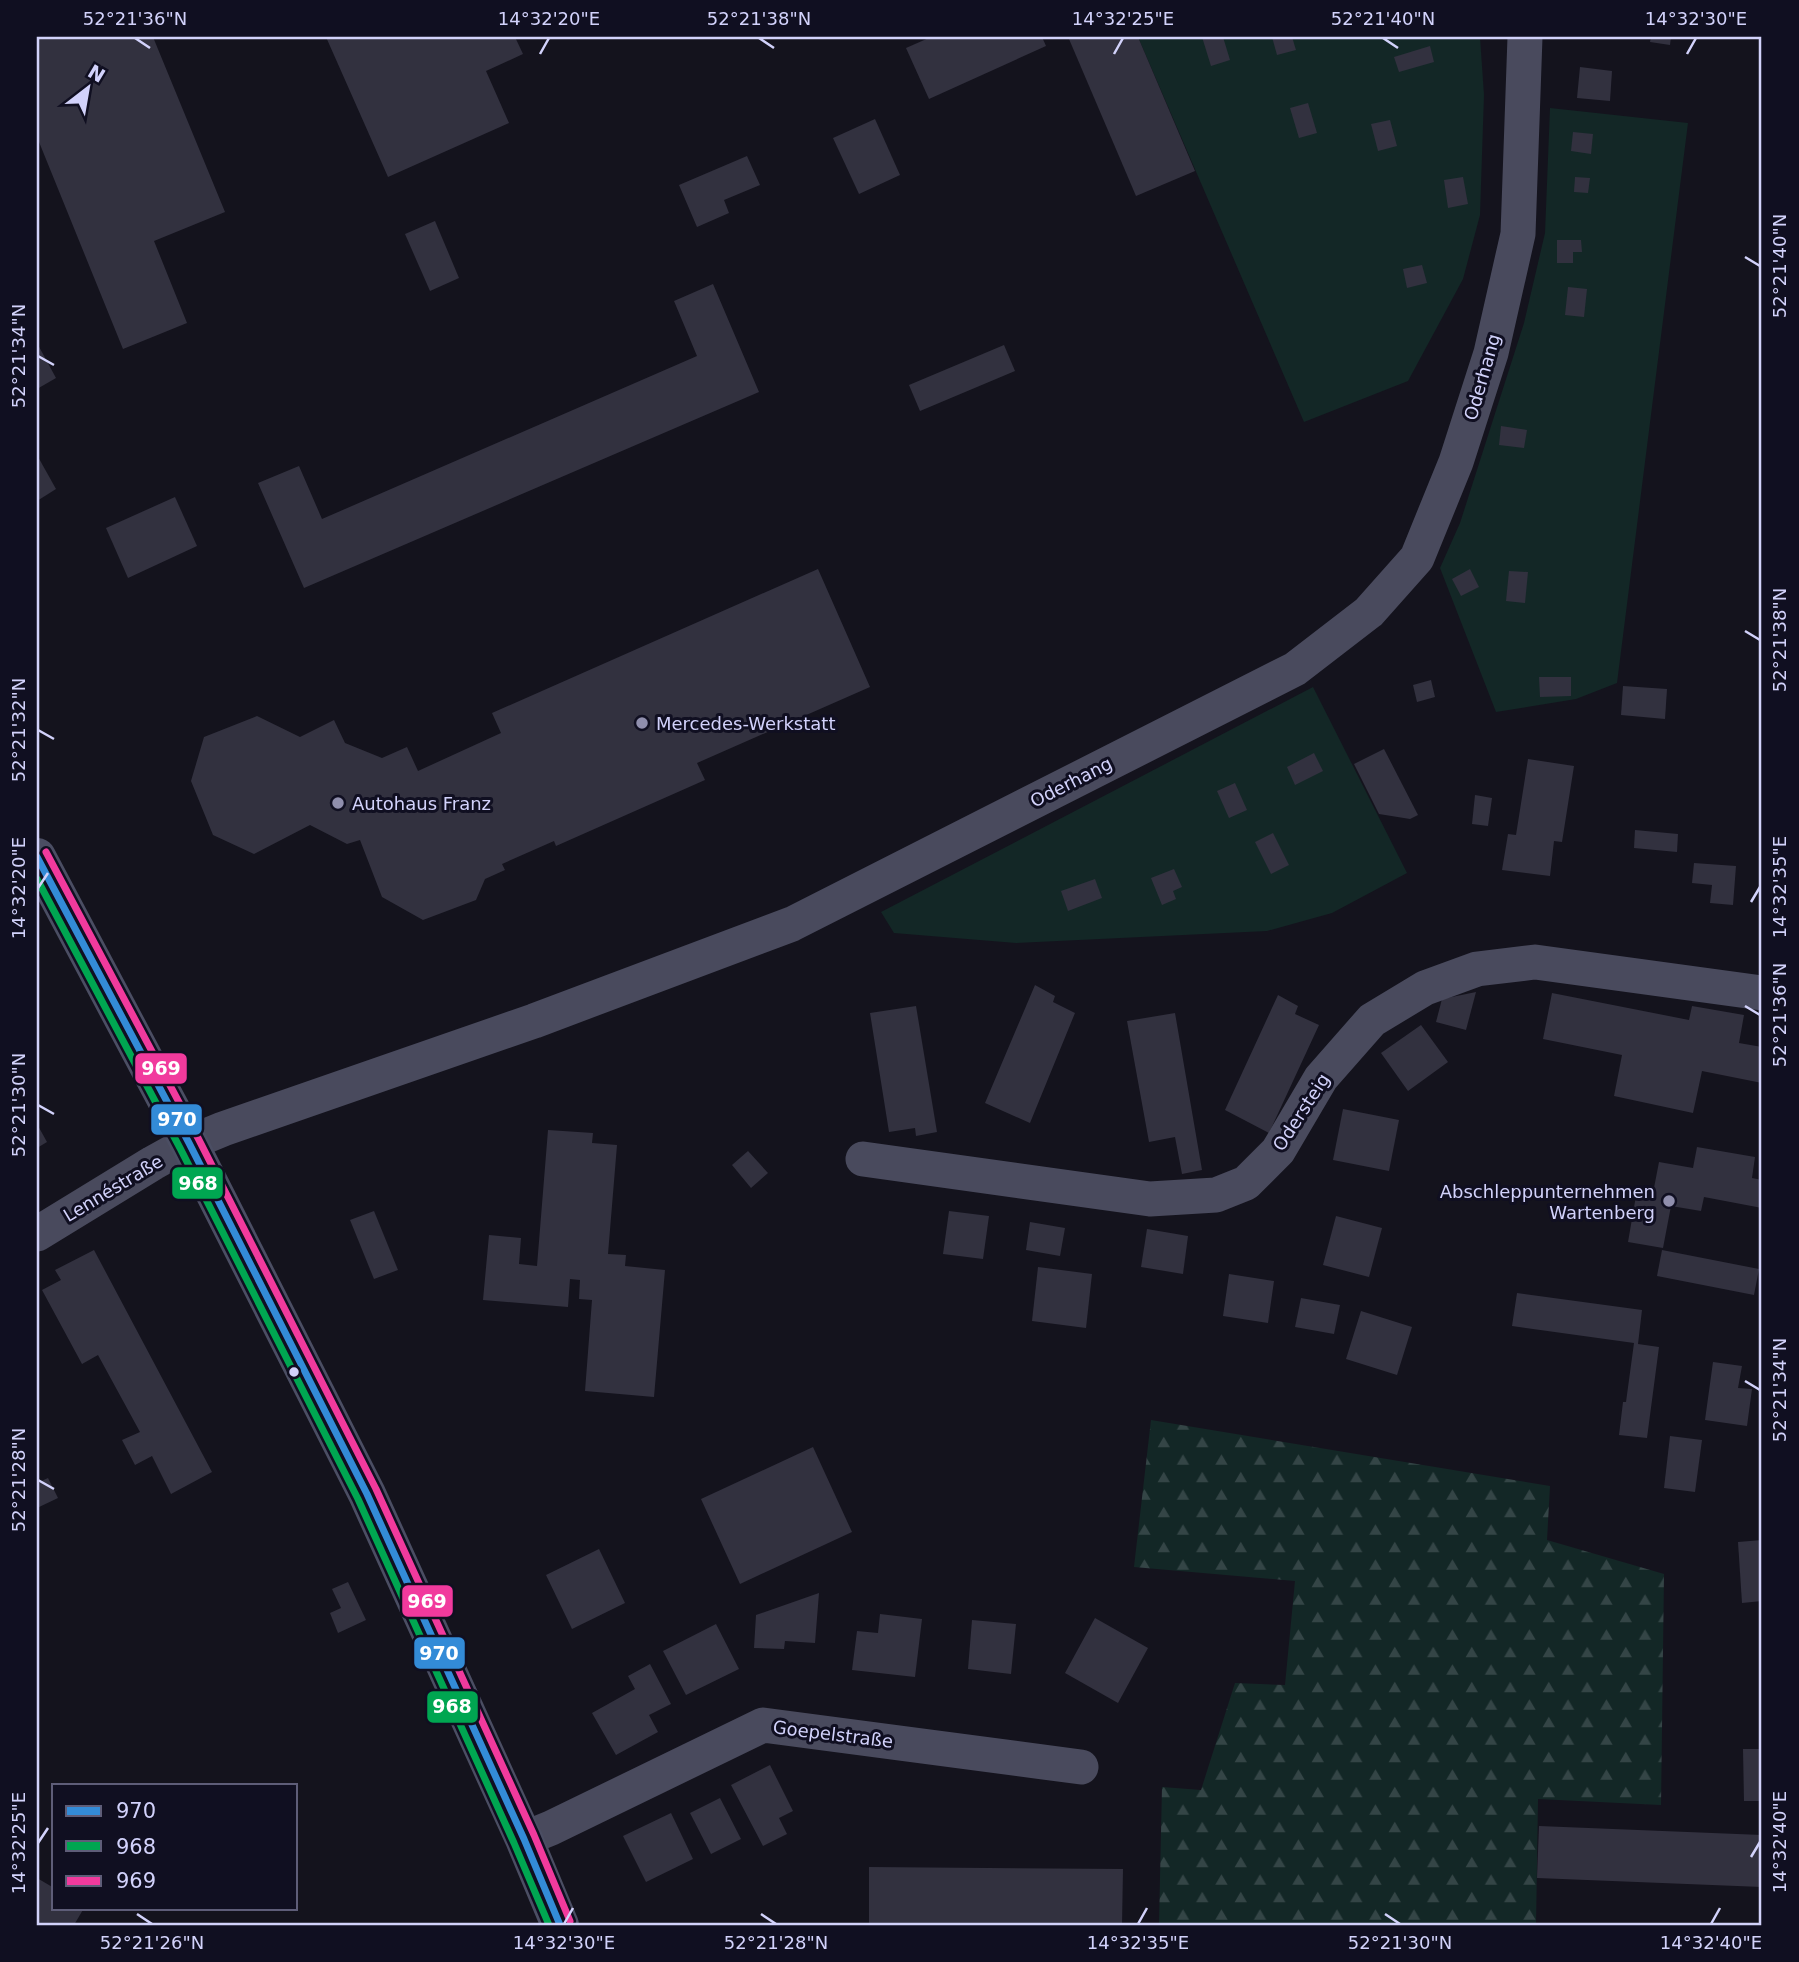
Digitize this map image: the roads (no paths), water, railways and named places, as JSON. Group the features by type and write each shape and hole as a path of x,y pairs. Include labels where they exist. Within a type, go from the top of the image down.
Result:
{"street":[{"name":"Oderhang","path":"189,1143 534,1021 792,924 1295,669 1370,612 1417,558 1456,461 1492,353 1518,234 1525,37"},
{"path":"37,857 189,1143 367,1494 561,1925"},
{"name":"Odersteig","path":"863,1159 1150,1199 1216,1195 1247,1183 1278,1151 1321,1078 1372,1020 1425,988 1477,969 1535,962 1762,993"},
{"name":"Lennéstraße","path":"37,1234 189,1143"},
{"name":"Goepelstraße","path":"524,1839 763,1725 1081,1767"}],"place":[{"name":"Mercedes-Werkstatt","path":"642,723"},
{"name":"Autohaus Franz","path":"338,803"},
{"name":"Abschleppunternehmen Wartenberg","path":"1669,1201"}]}
